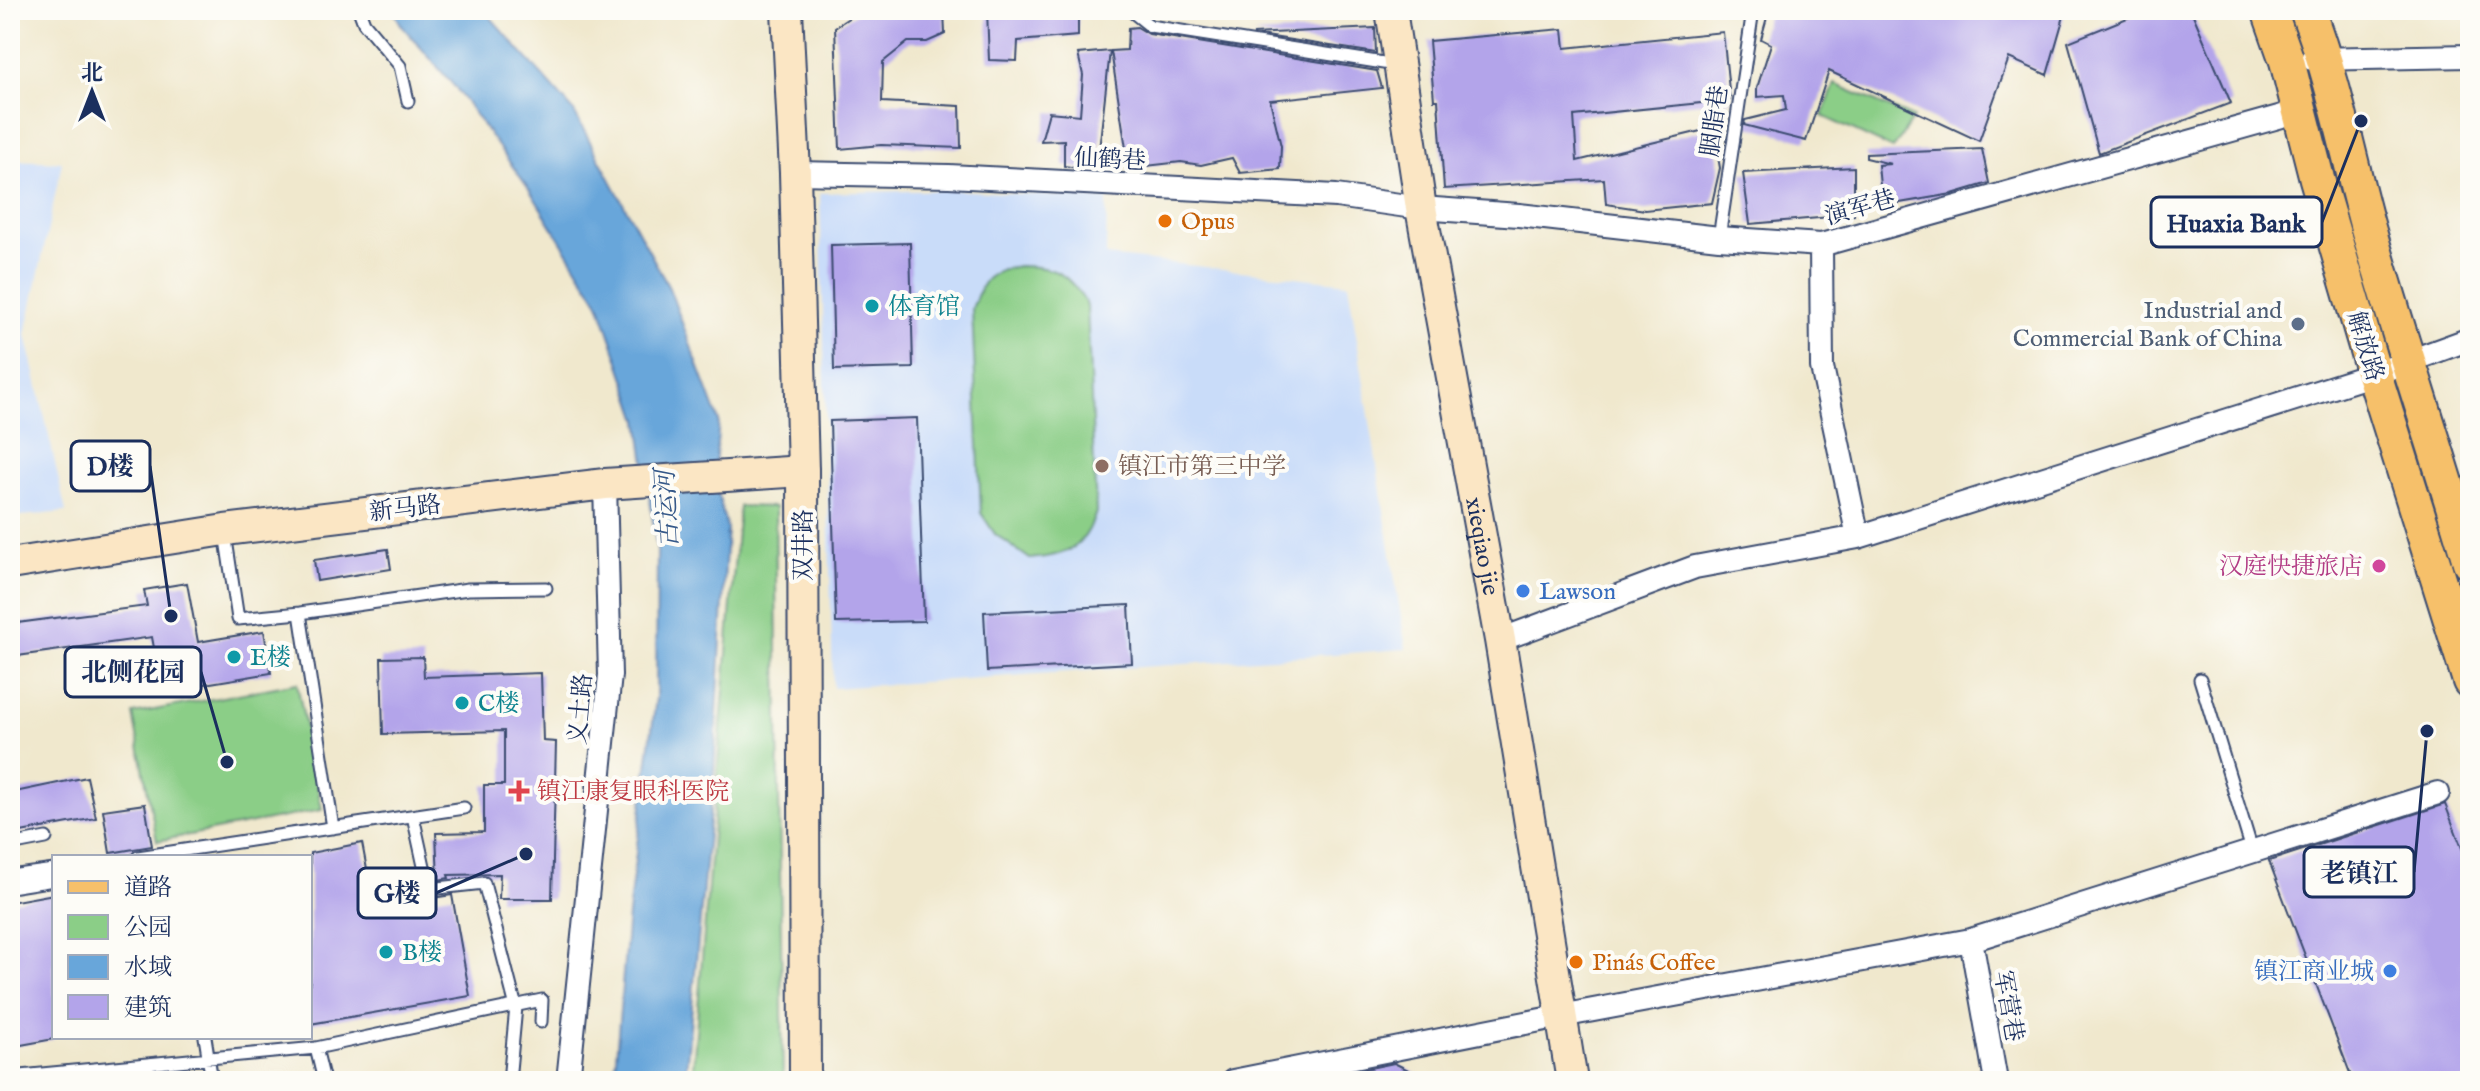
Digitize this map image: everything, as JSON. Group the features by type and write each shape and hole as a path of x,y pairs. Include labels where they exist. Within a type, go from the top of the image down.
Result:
{"main road":[{"name":"解放路","path":"2269,10 2287,61 2374,374 2470,681"},
{"name":"解放路","path":"2307,10 2325,57 2352,170 2470,562"}],"street":[{"name":"双井路","path":"787,10 803,471 805,1081"},
{"name":"xieqiao jie","path":"1391,10 1402,65 1421,208 1500,640 1572,1081"},
{"path":"2287,61 2325,57 2470,56"},
{"name":"演军巷","path":"1421,208 1519,215 1719,238 1821,245 2300,111"},
{"name":"仙鹤巷","path":"795,173 949,176 1336,196 1421,208"},
{"path":"1821,245 1822,367 1858,537"},
{"path":"1500,640 1695,567 1858,537 2374,374 2470,339"},
{"name":"新马路","path":"10,564 225,530 605,484 803,471"},
{"name":"义土路","path":"568,1081 610,675 605,484"},
{"path":"1233,1081 1971,940 2438,793"},
{"name":"军营巷","path":"1971,940 1996,1081"}],"lane":[{"path":"359,10 364,23 400,66 408,101"},
{"path":"1130,10 1150,26 1402,65"},
{"name":"胭脂巷","path":"1719,238 1753,10"},
{"path":"225,530 238,619 468,589 546,588"},
{"path":"300,613 333,828"},
{"path":"2200,679 2252,850"},
{"path":"179,854 464,808"},
{"path":"413,816 429,889 484,883 516,1007 509,1081"},
{"path":"10,845 46,838"},
{"path":"10,876 52,870"},
{"path":"10,887 52,880"},
{"path":"10,1077 316,1048 542,1000 541,1022"},
{"path":"205,1039 212,1081"},
{"path":"316,1048 324,1081"}],"shaded area":[{"path":"10,160 62,162 26,334 66,512 10,517"},
{"name":"镇江市第三中学","path":"953,190 1107,199 1106,256 1348,283 1406,649 833,688 820,193"}],"green space":[{"path":"1835,84 1913,118 1893,149 1822,116"},
{"path":"1018,266 1042,268 1060,274 1074,286 1087,306 1096,512 1080,543 1064,552 1030,559 995,534 981,513 972,309 987,279 999,271"},
{"path":"739,506 775,507 783,1081 692,1081"},
{"path":"297,683 322,810 157,841 133,714"}],"water":[{"name":"古运河","path":"393,10 484,10 573,110 669,288 719,421 714,478 727,529 714,769 685,1081 614,1081 628,914 656,698 657,550 639,420 599,303 529,189 455,87 402,26"}],"building":[{"path":"861,10 944,10 945,34 927,42 908,42 883,62 882,102 960,106 961,148 881,145 840,149 835,27"},
{"path":"987,10 1078,10 1078,36 1018,41 1017,61 989,60"},
{"path":"1769,10 2050,10 2064,16 2047,75 2009,58 1979,141 1829,71 1806,141 1744,125 1745,120 1786,110 1784,95 1757,97 1771,44 1761,39"},
{"path":"2147,10 2191,10 2231,103 2099,153 2068,42"},
{"path":"1137,27 1149,34 1377,71 1382,88 1270,100 1281,146 1280,169 1240,173 1232,158 1201,165 1181,162 1129,168 1111,51 1127,50 1128,28"},
{"path":"1375,28 1376,53 1253,34"},
{"path":"1563,29 1565,48 1723,32 1730,100 1574,116 1577,161 1713,128 1720,168 1712,203 1645,210 1606,204 1604,179 1444,189 1438,100 1434,100 1429,41"},
{"path":"1110,51 1099,150 1085,152 1085,169 1064,166 1064,140 1041,141 1049,112 1080,115 1083,75 1078,54"},
{"path":"1982,149 1989,183 1952,194 1882,206 1878,165 1891,164 1866,158 1866,154"},
{"path":"1854,167 1854,215 1750,224 1743,173"},
{"name":"体育馆","path":"910,243 913,368 834,370 831,245"},
{"path":"917,418 924,621 836,623 830,421"},
{"path":"388,549 391,569 317,581 314,560"},
{"path":"187,583 198,642 264,631 271,673 162,691 152,637 10,657 10,624 147,606 144,590"},
{"path":"1129,605 1132,663 987,671 984,612"},
{"path":"423,657 424,677 541,673 543,741 556,742 552,899 499,899 500,874 448,875 449,878 438,880 436,833 484,832 484,785 504,785 504,731 383,734 381,658"},
{"path":"87,777 96,818 10,834 10,793"},
{"path":"145,804 152,846 110,853 103,810"},
{"name":"镇江商业城","path":"2445,804 2470,869 2470,1081 2353,1081 2269,861"},
{"name":"B楼","path":"362,843 374,907 452,895 470,996 312,1024 310,853"},
{"path":"52,894 54,1039 10,1047 10,902"},
{"path":"1394,1063 1431,1081 1342,1081 1341,1074"}],"place":[{"name":"Huaxia Bank","path":"2361,121"},
{"name":"Opus","path":"1165,221"},
{"name":"体育馆","path":"872,306"},
{"name":"Industrial and Commercial Bank of China","path":"2298,324"},
{"name":"镇江市第三中学","path":"1102,466"},
{"name":"汉庭快捷旅店","path":"2379,566"},
{"name":"Lawson","path":"1523,591"},
{"name":"D楼","path":"171,616"},
{"name":"E楼","path":"234,657"},
{"name":"C楼","path":"462,703"},
{"name":"老镇江","path":"2427,731"},
{"name":"北侧花园","path":"227,762"},
{"name":"镇江康复眼科医院","path":"519,791"},
{"name":"G楼","path":"526,854"},
{"name":"B楼","path":"386,952"},
{"name":"Pinás Coffee","path":"1576,962"},
{"name":"镇江商业城","path":"2390,971"}]}
